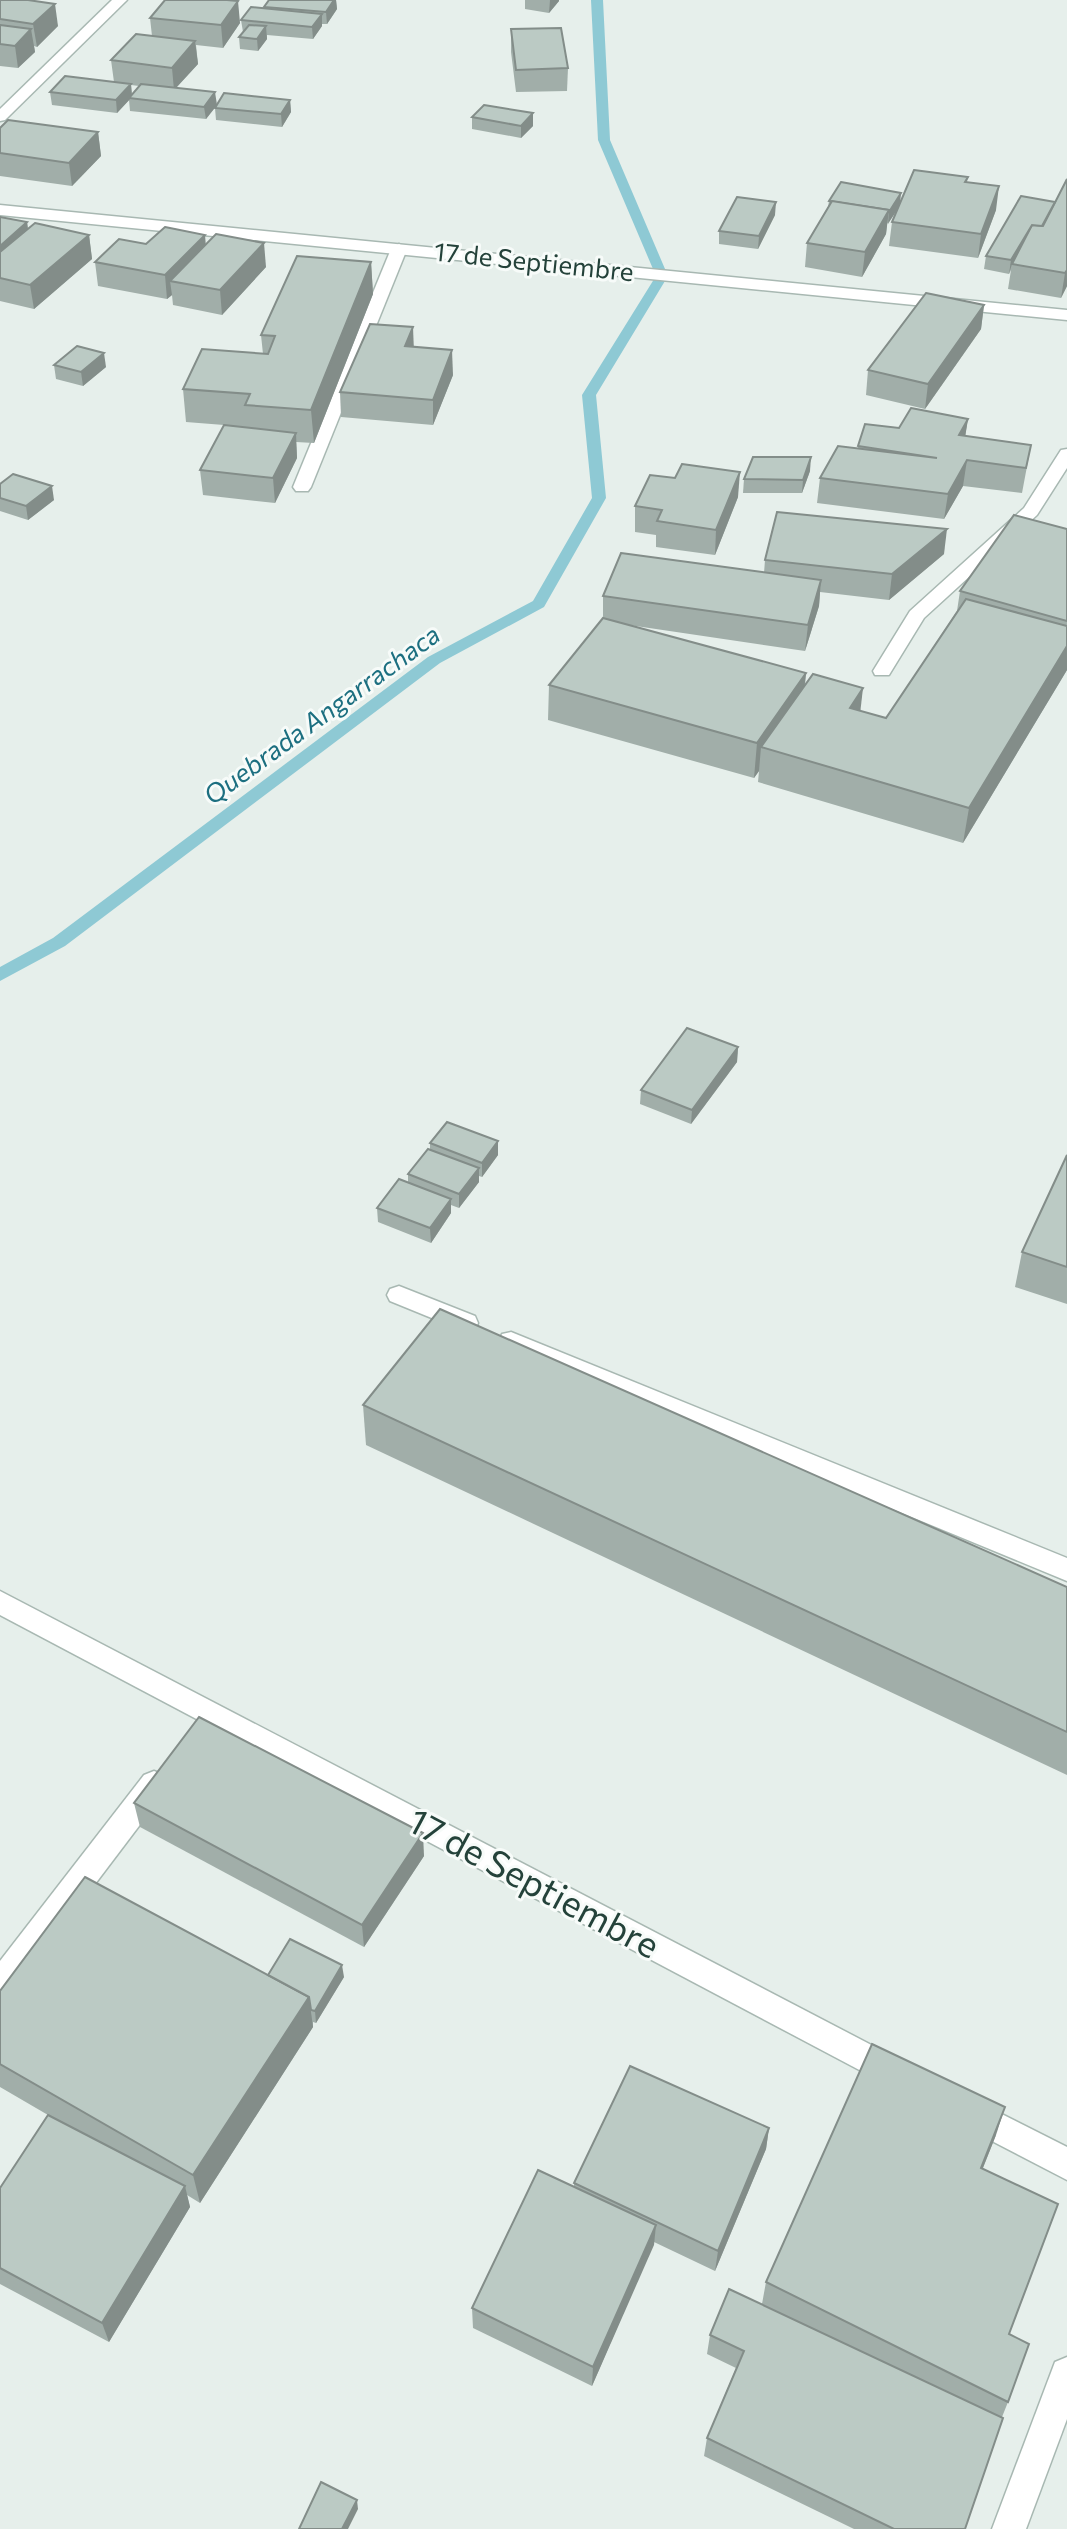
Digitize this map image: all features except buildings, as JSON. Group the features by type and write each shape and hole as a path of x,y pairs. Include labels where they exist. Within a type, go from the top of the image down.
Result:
{"street":[{"path":"0,117 120,0"},
{"name":"17 de Septiembre","path":"0,210 1067,315"},
{"path":"302,487 399,249"},
{"path":"882,671 917,615 1031,511 1067,454"},
{"path":"399,1295 1067,1570"},
{"name":"17 de Septiembre","path":"0,1602 912,2082"},
{"path":"190,1737 209,1712"},
{"path":"0,1985 171,1761"},
{"path":"940,2097 1067,2164"},
{"path":"1009,2529 1067,2374"}],"waterway":[{"name":"Quebrada Angarrachaca","path":"0,975 59,942 434,660 539,604 599,498 589,395 662,276 604,140 597,0"}]}
